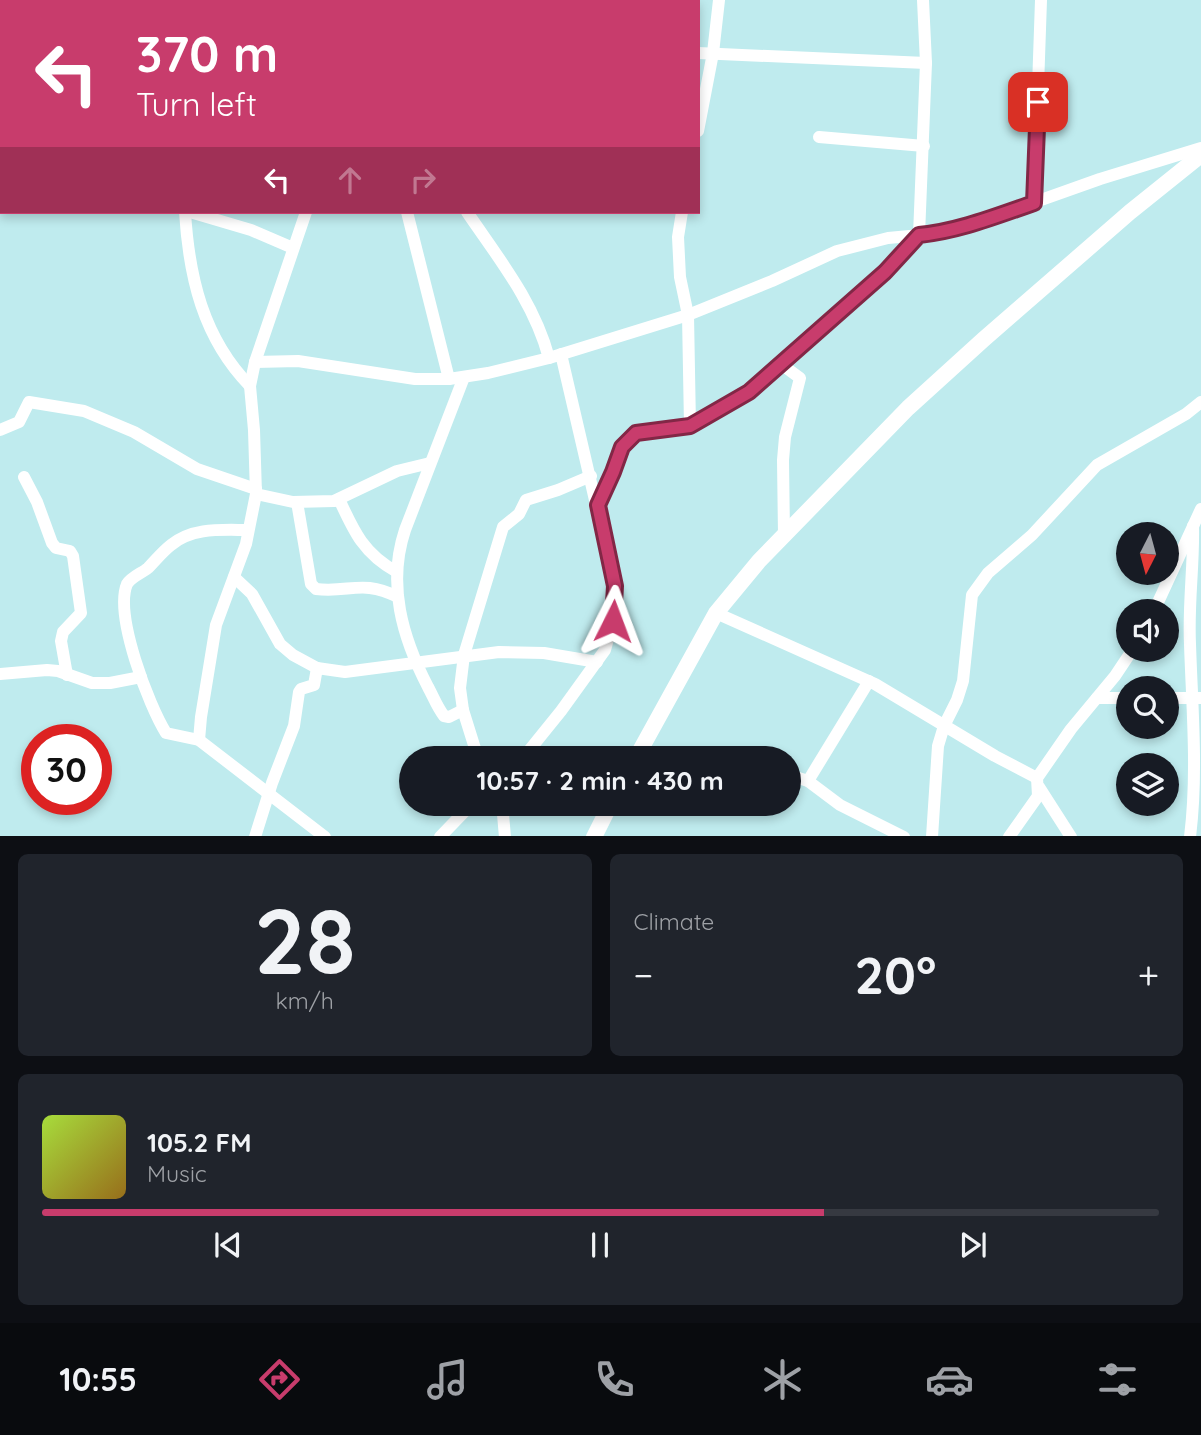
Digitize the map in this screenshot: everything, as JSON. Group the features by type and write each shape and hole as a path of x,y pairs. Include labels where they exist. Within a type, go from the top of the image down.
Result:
{"street":[{"path":"700,121 713,53 719,0"},
{"path":"598,505 622,447 636,433 690,426 749,392 885,272 919,235 926,63 923,0"},
{"path":"1034,203 1041,0"},
{"path":"700,53 926,63"},
{"path":"819,137 923,146"},
{"path":"255,362 298,361 415,379 449,379 488,373 555,356 688,315 837,251 888,238 943,233 965,227 1100,179 1201,148"},
{"path":"649,746 716,613 759,561 908,408 1130,212 1201,155"},
{"path":"188,214 189,254 201,305 220,349 232,368 250,386"},
{"path":"195,214 251,230 293,248"},
{"path":"200,740 201,717 216,625 234,577 256,491 250,386 255,362 305,214"},
{"path":"408,214 449,379"},
{"path":"468,214 517,283 555,356 591,475 615,586 613,621 605,650 533,746"},
{"path":"682,214 678,237 680,276 688,315 690,426"},
{"path":"781,364 800,378 785,437 784,536"},
{"path":"463,710 449,717 443,716 416,662 401,619 397,572 399,549 464,377"},
{"path":"0,430 19,422 29,402 84,411 134,432 197,469 256,491 297,502 339,499 397,471 430,463"},
{"path":"932,836 937,746 963,681 972,595 988,573 1032,535 1097,465 1186,414 1201,402"},
{"path":"474,746 463,710 460,688 464,655 505,524 519,514 526,500 558,490 591,475"},
{"path":"24,477 37,502 52,543 57,548 70,551 74,556 80,613 63,632 61,641 67,675"},
{"path":"339,499 363,545 379,563 397,572"},
{"path":"297,502 311,584 316,589 369,586 398,597"},
{"path":"1160,599 1201,509"},
{"path":"1190,836 1197,815 1197,698 1189,640 1194,564 1193,526"},
{"path":"248,530 205,530 183,537 172,544 129,581 126,587 126,624 141,677 166,733 200,740 325,836"},
{"path":"234,577 252,594 280,644 293,655 317,668 345,671 499,652 544,653 597,662"},
{"path":"716,613 869,681 1038,783 1071,836"},
{"path":"1009,836 1038,796 1038,783 1071,729 1123,662"},
{"path":"255,836 295,726 299,692 314,685 317,668"},
{"path":"0,674 47,670 92,683 110,683 141,677"},
{"path":"808,781 869,681"},
{"path":"1097,698 1116,698"},
{"path":"1179,698 1197,698"},
{"path":"801,779 840,805 904,836"},
{"path":"440,836 460,816"},
{"path":"502,816 505,836"},
{"path":"594,836 604,816"}],"route":[{"path":"613,621 615,586 598,505 622,447 636,433 677,429 702,421 749,392 885,272 919,235 943,233 965,227 1034,203 1038,102"}]}
